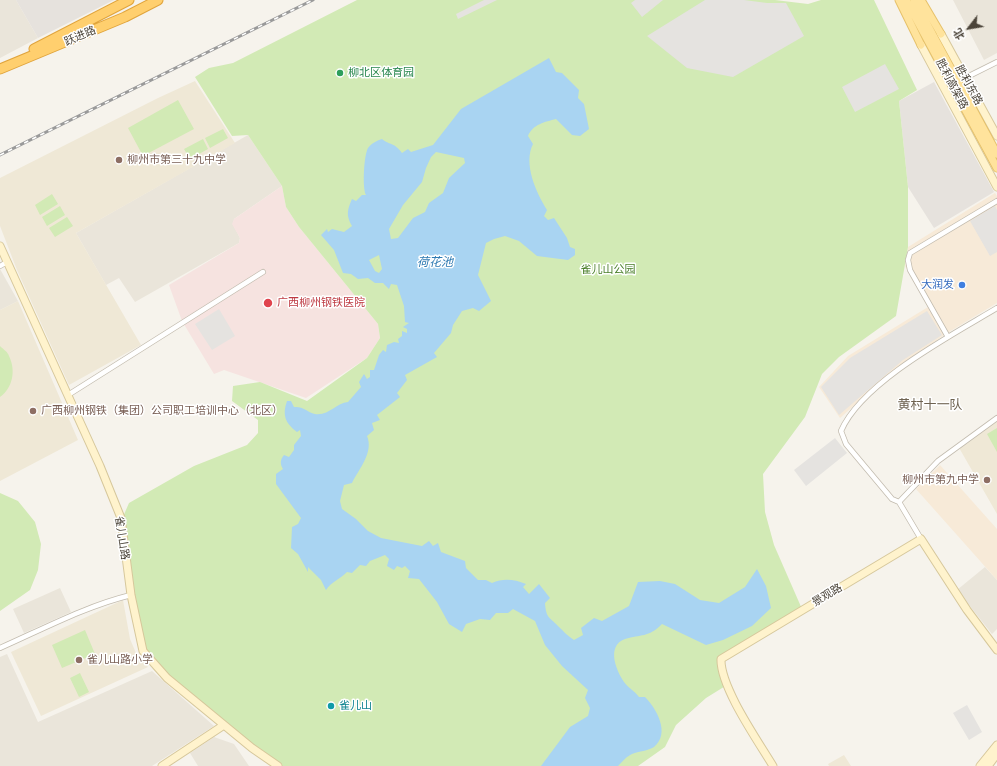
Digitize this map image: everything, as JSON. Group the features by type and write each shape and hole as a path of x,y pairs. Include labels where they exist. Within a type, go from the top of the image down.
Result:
{"highway":[{"name":"跃进路","path":"0,68 129,0"},
{"name":"跃进路","path":"0,68 125,17 158,0"}],"main road":[{"path":"899,0 922,45"},
{"name":"胜利高架路","path":"906,0 997,168"},
{"name":"胜利高架路","path":"914,0 997,154"},
{"path":"921,0 941,34"}],"street":[{"name":"胜利东路","path":"941,34 997,136"},
{"name":"胜利东路","path":"922,45 997,187"},
{"path":"966,78 997,62"},
{"path":"948,337 910,270 908,260 910,253 997,201"},
{"name":"雀儿山路","path":"0,246 100,466 121,518 131,595 143,651 167,678 224,725 278,766"},
{"path":"0,266 7,262"},
{"path":"68,395 263,272"},
{"path":"997,308 948,337 885,380 852,413 841,431 846,444 892,499 899,502 967,610 997,650"},
{"path":"899,502 938,461 997,418"},
{"name":"景观路","path":"773,766 730,692 720,668 721,659 921,539"},
{"path":"0,648 84,611 115,599 131,595"},
{"path":"162,766 224,725"},
{"path":"980,766 997,745"},
{"path":"988,766 997,754"}],"shaded area":[{"path":"0,0 16,0 38,38 0,58"},
{"path":"16,0 114,0 38,38"},
{"path":"484,0 497,0 458,19 456,14"},
{"path":"635,0 663,0 642,17 631,3"},
{"path":"705,0 744,0 767,3 786,3 804,36 733,77 687,68 647,36"},
{"path":"953,0 997,0 997,53 984,60"},
{"path":"885,64 899,89 855,112 842,87"},
{"name":"柳州市第三十九中学","path":"195,81 235,143 76,233 141,345 69,385 17,270 0,226 0,178 158,98"},
{"path":"934,82 994,192 934,228 908,187 899,101"},
{"path":"248,135 282,186 234,219 233,224 240,238 239,243 135,302 119,278 106,285 76,233"},
{"name":"广西柳州钢铁医院","path":"282,186 286,207 299,227 378,324 380,338 367,358 306,398 224,370 214,374 182,321 169,285 239,243 240,238 232,224 234,219"},
{"path":"995,193 997,196 997,303 944,335 891,373 840,418 819,387 848,356 928,307 905,266 908,247"},
{"path":"995,206 997,210 997,252 990,256 970,221"},
{"path":"0,269 18,301 0,310"},
{"name":"广西柳州钢铁（集团）公司职工培训中心（北区）","path":"18,301 78,440 0,481 0,310"},
{"path":"219,309 235,336 212,350 195,324"},
{"path":"927,311 942,335 903,360 839,415 821,387 850,358"},
{"name":"柳州市第九中学","path":"997,421 997,514 958,446"},
{"path":"835,438 847,453 806,486 794,470"},
{"path":"940,465 997,529 997,580 916,489"},
{"path":"985,567 997,580 997,629 992,634 957,590"},
{"path":"60,588 71,612 24,633 13,609"},
{"name":"雀儿山路小学","path":"123,600 130,639 136,653 148,667 41,716 11,652"},
{"path":"7,654 38,722 152,671 214,726 152,766 0,766 0,657"},
{"path":"967,705 982,732 969,740 953,713"},
{"path":"214,737 234,744 249,766 198,766 190,753"},
{"path":"844,755 851,766 829,766 828,764"}],"green space":[{"name":"雀儿山公园","path":"357,0 775,0 808,4 821,0 874,0 917,90 899,101 908,187 908,247 896,316 839,357 822,374 805,417 763,474 765,512 774,545 802,609 721,659 727,685 706,698 676,725 665,747 638,766 282,766 228,725 200,700 169,676 144,649 133,595 122,519 129,503 194,466 247,445 258,433 258,420 232,401 233,386 260,382 307,401 367,358 380,338 378,324 299,227 286,207 282,186 248,135 232,136 195,77 209,68 233,63"},
{"path":"178,100 194,129 143,156 128,128"},
{"path":"223,129 228,138 210,148 205,138"},
{"path":"203,139 208,149 190,159 184,149"},
{"path":"52,194 58,204 40,215 35,205"},
{"path":"60,206 65,215 47,226 42,217"},
{"path":"67,217 73,226 55,237 49,228"},
{"path":"0,346 7,352 11,361 13,373 8,389 0,397"},
{"path":"997,428 997,452 987,434"},
{"path":"0,493 18,501 35,522 41,544 38,570 30,590 0,611"},
{"path":"85,630 95,654 62,668 52,645"},
{"path":"80,673 89,692 79,697 70,678"}],"water":[{"name":"荷花池","path":"549,58 556,72 562,73 579,90 578,98 584,104 589,129 580,136 572,135 556,119 536,126 528,136 533,144 529,160 530,169 535,186 547,210 544,216 548,220 554,218 567,238 570,247 575,249 575,255 568,260 537,256 519,241 505,236 486,243 478,275 491,301 479,311 473,308 462,311 453,325 451,333 434,353 437,357 405,375 407,380 397,393 400,397 377,415 380,420 372,423 374,430 367,436 369,448 365,460 352,483 344,485 340,501 342,509 356,519 368,531 381,538 422,546 429,541 433,546 438,543 441,552 465,561 466,568 478,580 486,580 492,583 504,580 517,581 526,584 523,587 529,594 539,584 550,598 545,603 547,615 574,640 583,635 581,628 594,618 602,621 629,606 638,582 660,581 675,584 700,600 719,603 745,587 757,569 766,586 771,608 752,626 723,640 706,645 662,624 653,632 619,642 614,653 614,659 621,677 639,697 645,697 657,714 662,728 659,741 654,747 630,755 618,766 541,766 570,727 588,716 590,708 585,698 588,690 562,666 545,645 535,621 513,609 508,613 496,613 490,620 480,619 466,624 462,632 449,624 437,602 419,579 408,578 410,571 405,566 402,568 397,566 394,570 387,566 389,559 385,555 370,561 366,566 360,565 352,573 347,572 326,590 321,580 308,567 308,572 298,554 291,548 292,527 298,524 301,518 276,484 276,474 283,469 281,460 284,455 289,457 294,450 294,445 301,436 300,430 297,432 287,422 285,410 287,401 291,401 294,407 300,407 315,414 324,413 348,402 361,387 359,382 364,374 367,379 370,377 370,370 374,370 379,355 383,350 386,352 387,345 394,342 399,343 398,339 402,336 402,331 407,333 407,329 403,327 409,323 405,322 404,306 397,285 391,284 389,289 383,283 375,283 368,278 358,279 351,274 343,273 334,250 321,235 327,229 328,232 332,229 344,232 352,226 348,216 348,210 352,199 356,201 362,195 366,195 364,186 365,164 368,148 371,145 382,139 395,146 402,153 408,149 411,152 433,145 461,109","holes":["436,152 464,158 465,163 449,178 443,193 429,203 425,212 413,218 398,238 391,239 389,229 403,205 422,182 431,157","379,255 382,269 379,273 375,271 369,260"]}],"railway":[{"path":"0,155 313,0"}],"place":[{"name":"柳北区体育园","path":"340,73"},
{"name":"柳州市第三十九中学","path":"119,160"},
{"name":"大润发","path":"962,285"},
{"name":"广西柳州钢铁医院","path":"268,303"},
{"name":"广西柳州钢铁（集团）公司职工培训中心（北区）","path":"33,411"},
{"name":"柳州市第九中学","path":"987,480"},
{"name":"雀儿山路小学","path":"79,660"},
{"name":"雀儿山","path":"331,706"}],"district":[{"name":"黄村十一队","path":"930,405"}]}
